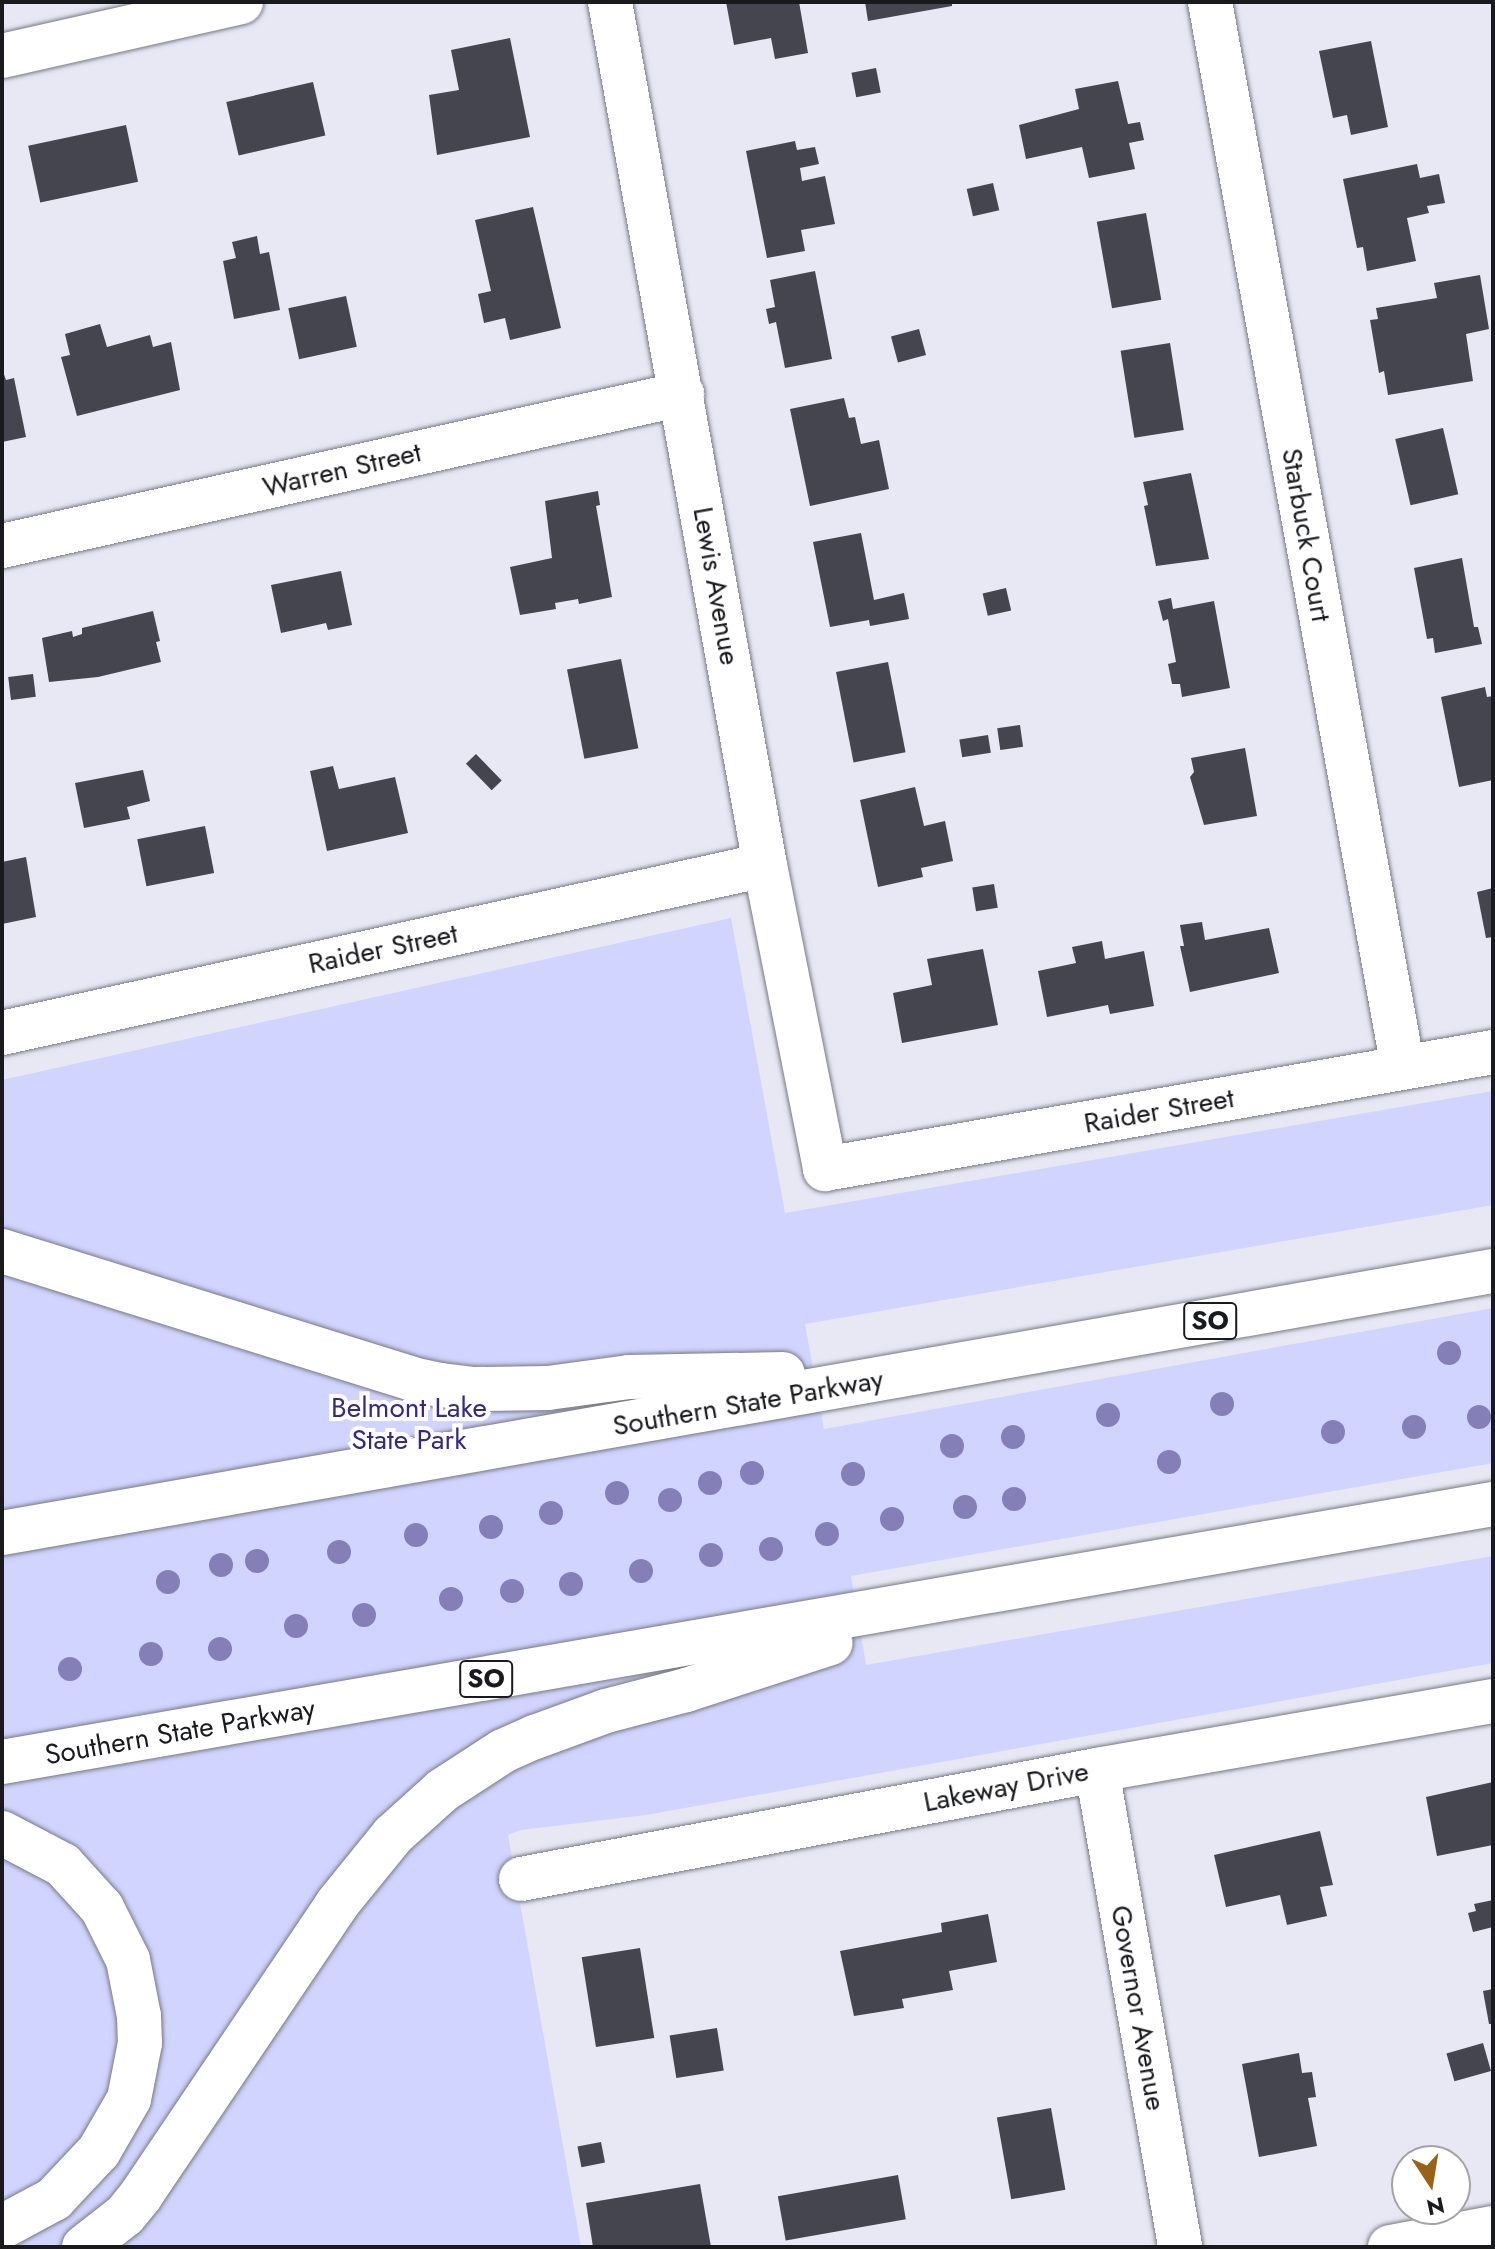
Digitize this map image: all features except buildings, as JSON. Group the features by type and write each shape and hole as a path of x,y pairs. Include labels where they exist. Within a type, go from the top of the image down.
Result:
{"main road":[{"path":"2,56 241,2"},
{"name":"Lewis Avenue","path":"610,2 765,865 825,1169"},
{"name":"Starbuck Court","path":"1210,2 1403,1068"},
{"name":"Warren Street","path":"2,546 682,394"},
{"name":"Raider Street","path":"2,1033 765,865"},
{"name":"Raider Street","path":"825,1169 1493,1052"},
{"path":"2,1251 412,1379 441,1385 536,1389 629,1377 927,1371"},
{"name":"Southern State Parkway","path":"2,1533 1493,1271"},
{"name":"Southern State Parkway","path":"2,1762 970,1597 1493,1504"},
{"path":"84,2247 125,2215 141,2195 365,1869 393,1835 469,1771 524,1742 582,1719 686,1690 970,1597"},
{"name":"Lakeway Drive","path":"521,1879 1097,1770 1493,1701"},
{"name":"Governor Avenue","path":"1097,1770 1180,2247"},
{"path":"2,1833 19,1839 63,1865 102,1908 128,1960 139,2016 140,2043 129,2099 99,2151 54,2199 2,2227"},
{"path":"1390,2247 1493,2228"}],"green space":[{"name":"Belmont Lake State Park","path":"731,918 785,1213 1493,1091 1493,1205 805,1324 824,1429 1493,1308 1493,1463 851,1576 866,1665 1493,1556 1493,1663 646,1815 521,1830 508,1835 581,2247 2,2247 2,1080"}]}
